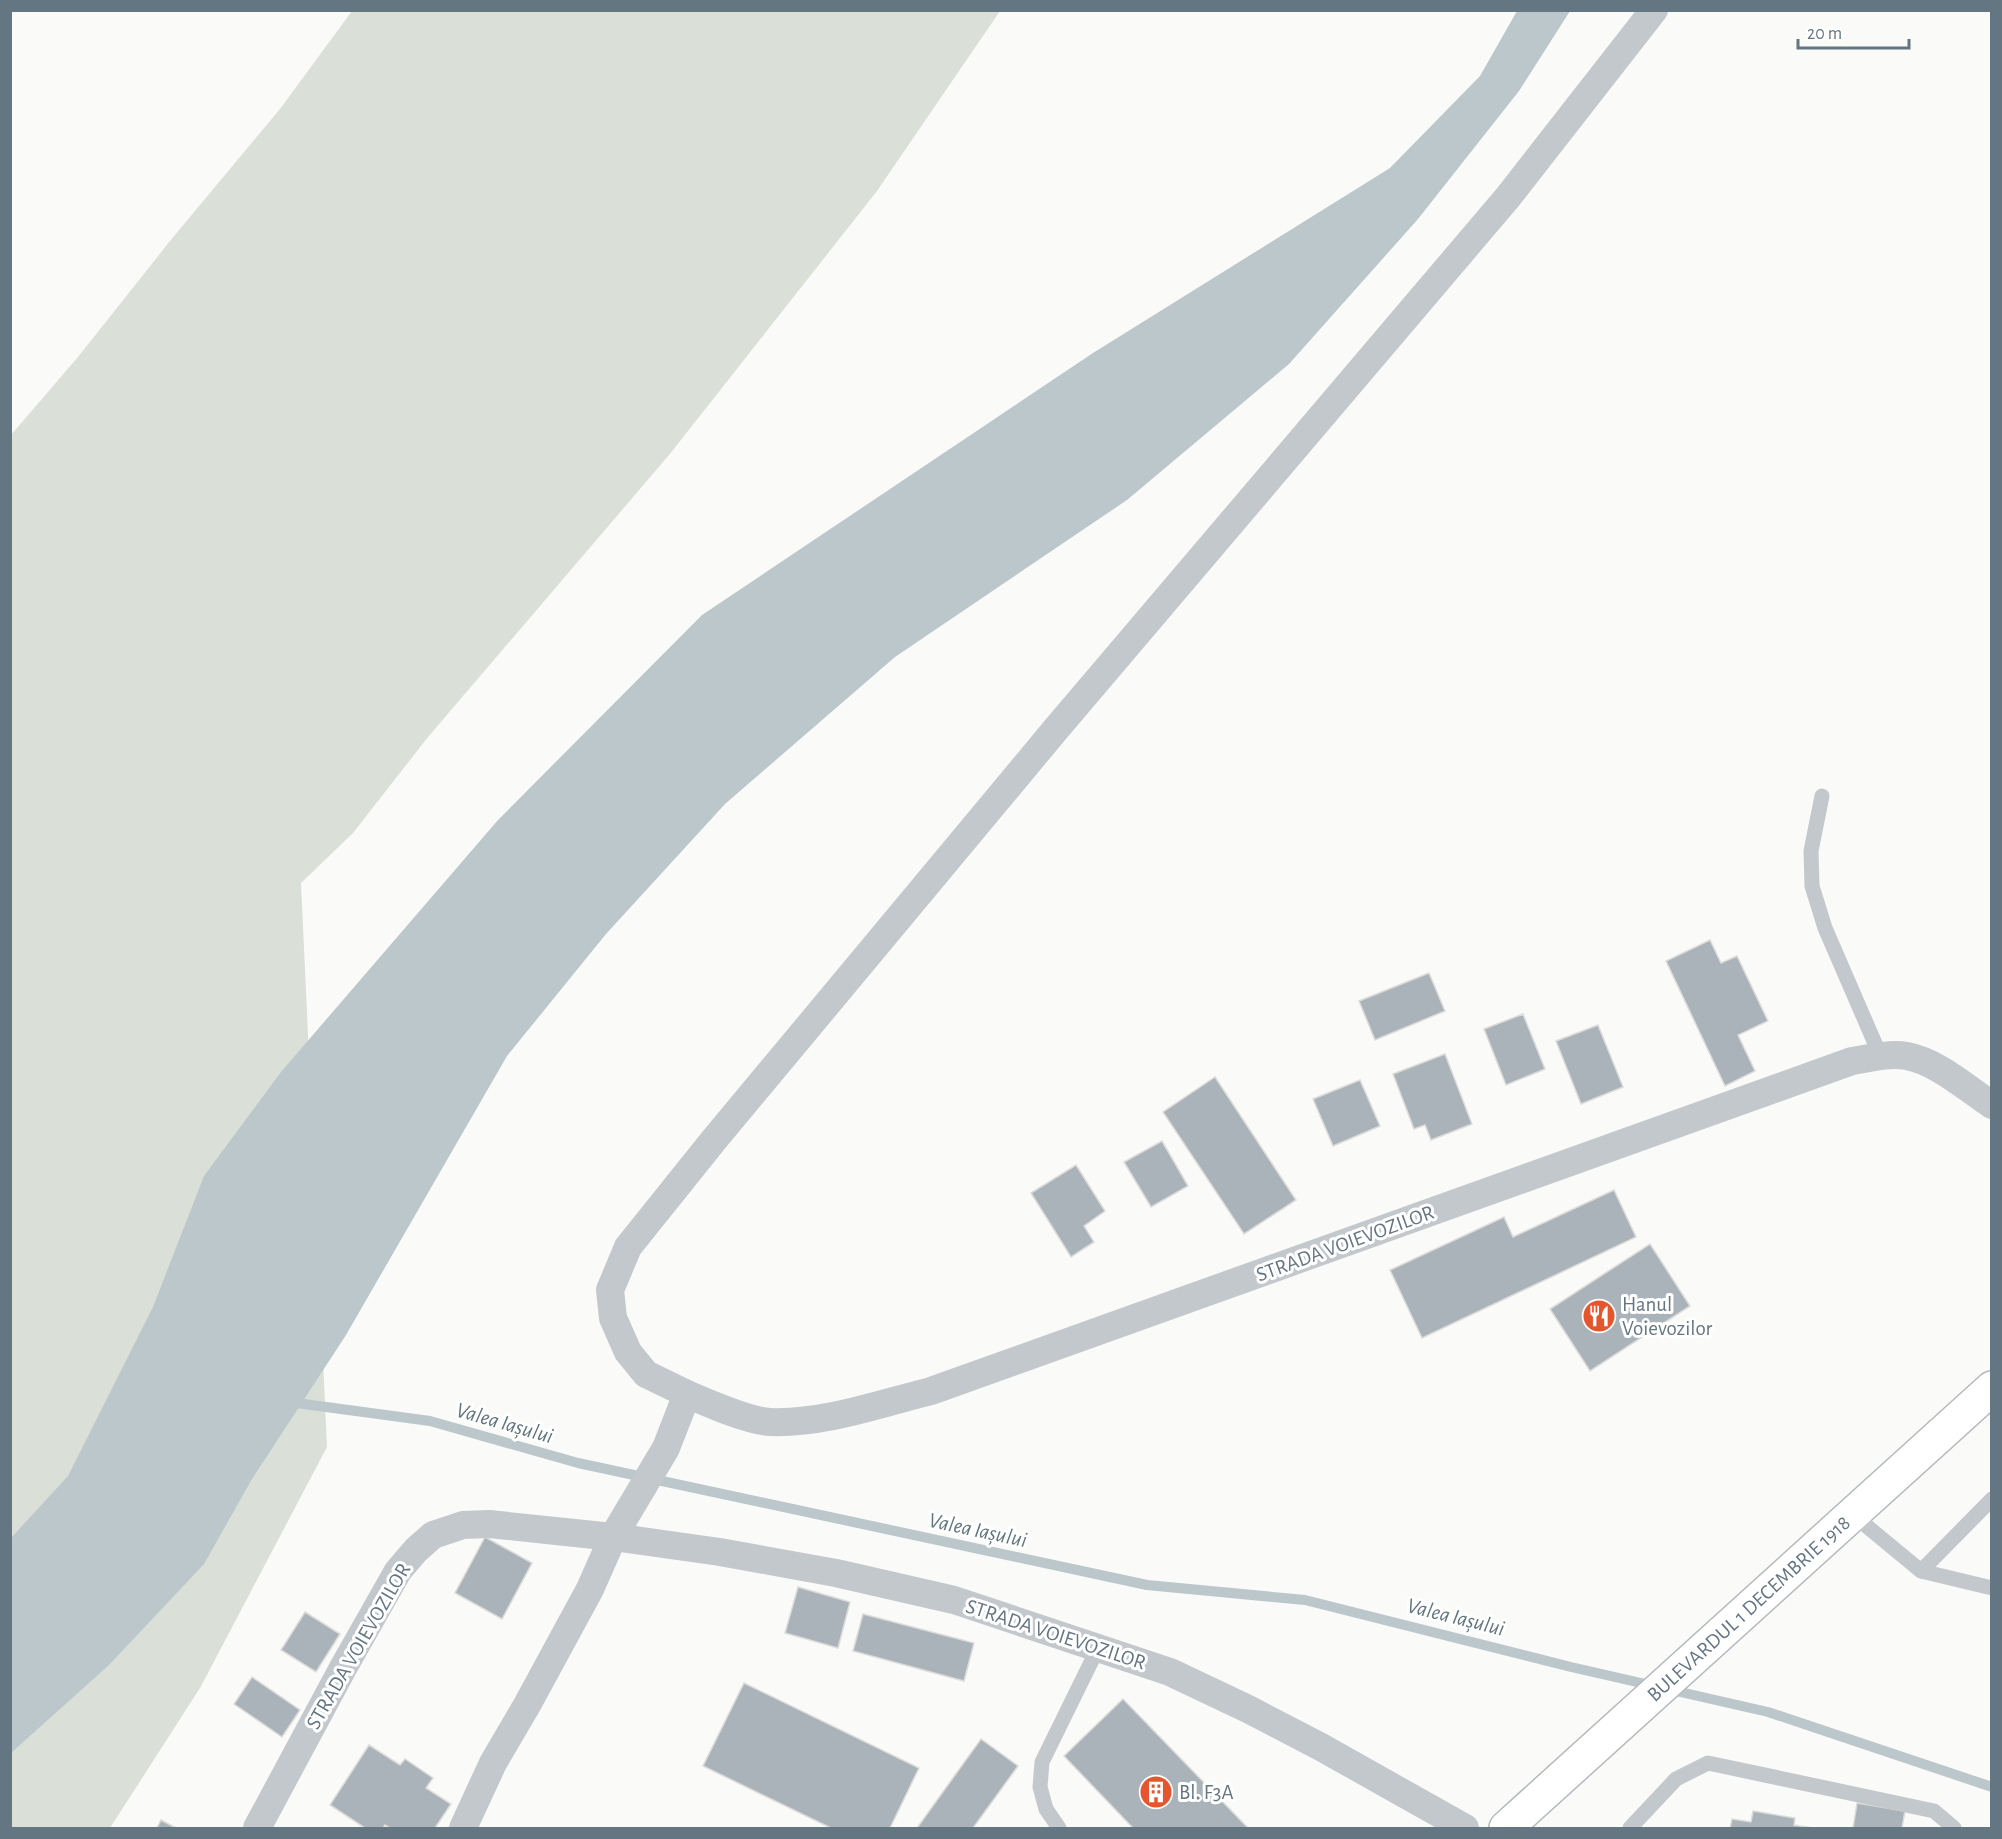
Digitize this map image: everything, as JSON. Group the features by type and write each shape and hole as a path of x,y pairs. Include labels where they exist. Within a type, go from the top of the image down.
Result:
{"main road":[{"name":"BULEVARDUL 1 DECEMBRIE 1918","path":"1506,1828 1992,1388"}],"street":[{"name":"STRADA VOIEVOZILOR","path":"1653,10 1508,197 1056,729 720,1132 628,1246 609,1290 613,1318 628,1352 646,1374 687,1394 723,1409 768,1422 821,1419 931,1391 1852,1061 1880,1055 1907,1056 1935,1067 1992,1104"},
{"path":"463,1828 494,1763 590,1588 613,1537 666,1448 687,1394"},
{"name":"STRADA VOIEVOZILOR","path":"257,1828 392,1580 416,1550 434,1535 463,1525 489,1524 613,1537 720,1552 836,1573 954,1600 1170,1672 1321,1747 1465,1828"}],"lane":[{"path":"1822,796 1810,851 1812,886 1825,928 1880,1055"},
{"path":"1921,1571 1992,1499"},
{"path":"1852,1514 1921,1571 1992,1588"},
{"path":"1059,1828 1046,1809 1040,1787 1041,1762 1098,1648"},
{"path":"1630,1828 1676,1779 1708,1763 1934,1811 1954,1828"}],"shaded area":[{"path":"352,11 1000,11 877,191 669,455 428,737 353,833 301,883 327,1447 200,1688 110,1828 11,1828 11,435 78,357 170,241 280,109"},
{"path":"1517,11 1570,11 1519,91 1418,219 1289,364 1127,500 895,657 725,804 606,934 507,1056 346,1335 252,1479 204,1564 109,1665 11,1753 11,1538 68,1476 153,1307 204,1176 281,1072 498,820 702,615 1093,353 1390,168 1480,76"}],"building":[{"path":"1710,940 1721,963 1737,956 1768,1021 1738,1035 1755,1071 1725,1086 1666,961"},
{"path":"1429,973 1445,1011 1375,1040 1359,1001"},
{"path":"1523,1014 1545,1069 1506,1085 1484,1029"},
{"path":"1598,1025 1623,1087 1581,1104 1556,1041"},
{"path":"1445,1054 1472,1124 1431,1140 1425,1125 1414,1129 1393,1074"},
{"path":"1215,1077 1296,1200 1244,1234 1163,1112"},
{"path":"1360,1080 1380,1126 1333,1146 1313,1099"},
{"path":"1162,1141 1188,1186 1151,1207 1124,1162"},
{"path":"1076,1165 1105,1211 1084,1226 1094,1242 1071,1257 1031,1193"},
{"path":"1614,1190 1636,1237 1422,1338 1390,1270 1504,1217 1513,1237"},
{"path":"1650,1244 1690,1306 1590,1371 1550,1309"},
{"path":"485,1537 532,1563 502,1619 455,1593"},
{"path":"798,1587 850,1602 838,1648 785,1633"},
{"path":"305,1612 340,1634 316,1672 281,1650"},
{"path":"863,1614 974,1643 964,1681 853,1651"},
{"path":"252,1677 300,1710 282,1737 234,1704"},
{"path":"744,1683 919,1768 890,1828 831,1828 703,1766"},
{"name":"Bl. F3A","path":"1123,1699 1248,1828 1133,1828 1064,1756"},
{"path":"981,1739 1018,1766 973,1828 917,1828"},
{"path":"369,1745 400,1765 405,1759 433,1778 426,1788 451,1804 435,1828 390,1828 385,1825 383,1828 365,1828 330,1805"},
{"path":"1857,1803 1905,1811 1902,1828 1853,1828"},
{"path":"1753,1811 1795,1818 1794,1825 1813,1828 1730,1828 1732,1819 1751,1822"},
{"path":"161,1820 176,1828 157,1828"}],"waterway":[{"name":"Valea Iașului","path":"289,1402 430,1421 578,1463 1147,1585 1305,1600 1571,1667 1768,1712 1992,1787"}],"place":[{"name":"Hanul Voievozilor","path":"1599,1316"},
{"name":"Bl. F3A","path":"1156,1792"}]}
